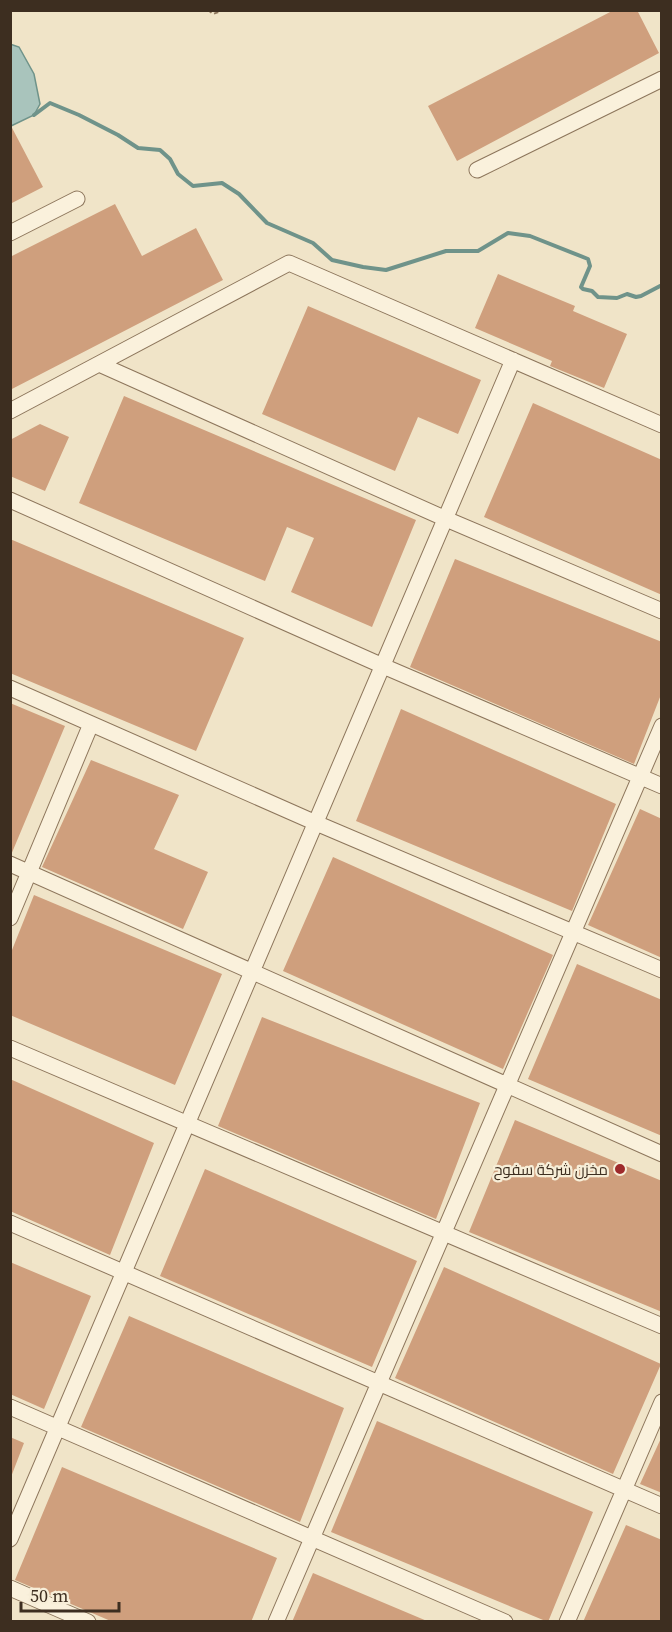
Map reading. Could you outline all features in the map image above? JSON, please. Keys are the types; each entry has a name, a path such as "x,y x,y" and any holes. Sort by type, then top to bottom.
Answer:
{"lane":[{"path":"477,170 662,79"},
{"path":"10,233 77,199"},
{"path":"10,411 289,263 662,424"},
{"path":"10,1539 513,360"},
{"path":"99,364 446,519 662,611"},
{"path":"10,500 383,666 662,786"},
{"path":"10,688 316,823 662,970"},
{"path":"10,918 91,724"},
{"path":"276,1622 662,726"},
{"path":"10,864 662,1154"},
{"path":"10,1048 662,1326"},
{"path":"10,1223 662,1506"},
{"path":"567,1622 662,1402"},
{"path":"10,1407 505,1622"},
{"path":"10,1588 88,1622"}],"path":[{"path":"208,10 213,14 224,10"}],"water":[{"path":"10,44 19,47 34,74 40,104 34,115 11,126"}],"building":[{"path":"614,10 637,10 659,53 457,161 428,106"},
{"path":"10,124 43,187 10,204"},
{"path":"115,204 142,256 196,228 223,280 10,390 10,257"},
{"path":"498,274 575,306 573,311 627,334 604,388 550,366 552,361 475,328"},
{"path":"308,306 481,380 458,434 418,417 395,471 262,414"},
{"path":"124,396 416,520 372,627 291,592 314,538 287,527 265,581 79,503"},
{"path":"533,403 662,460 662,595 484,517"},
{"path":"40,424 69,437 45,491 10,476 10,440"},
{"path":"10,539 244,638 196,751 10,673"},
{"path":"455,559 662,642 662,692 634,764 410,667"},
{"path":"10,703 65,726 11,855 10,854"},
{"path":"401,709 616,804 572,911 356,821"},
{"path":"91,760 179,795 154,849 208,872 183,929 42,867"},
{"path":"640,809 662,819 662,958 588,925"},
{"path":"333,857 553,955 503,1069 283,971"},
{"path":"34,895 222,974 175,1085 10,1015 10,955"},
{"path":"577,964 662,1000 662,1136 528,1079"},
{"path":"262,1017 480,1103 436,1219 218,1126"},
{"path":"10,1079 154,1143 110,1255 10,1211"},
{"path":"515,1120 662,1181 662,1312 469,1232"},
{"path":"205,1169 417,1261 372,1367 160,1276"},
{"path":"10,1262 91,1296 44,1409 10,1394"},
{"path":"444,1267 661,1364 613,1474 395,1378"},
{"path":"129,1316 344,1408 300,1522 81,1427"},
{"path":"377,1421 593,1512 548,1622 331,1532"},
{"path":"662,1436 662,1493 640,1484"},
{"path":"10,1437 24,1443 11,1477 10,1477"},
{"path":"62,1467 277,1558 251,1622 113,1622 15,1580"},
{"path":"626,1525 662,1540 662,1622 583,1622"},
{"path":"313,1573 427,1621 427,1622 292,1622"}],"waterway":[{"path":"34,115 50,103 79,115 138,148 160,150 170,159 178,174 193,186 222,183 239,194 267,223 313,243 332,260 386,270 446,251 478,251 508,233 530,236 588,259 590,266 581,287 592,291 598,297 617,298 627,294 636,297 662,285"}],"place":[{"name":"مخزن شركة سفوح","path":"620,1169"}]}
